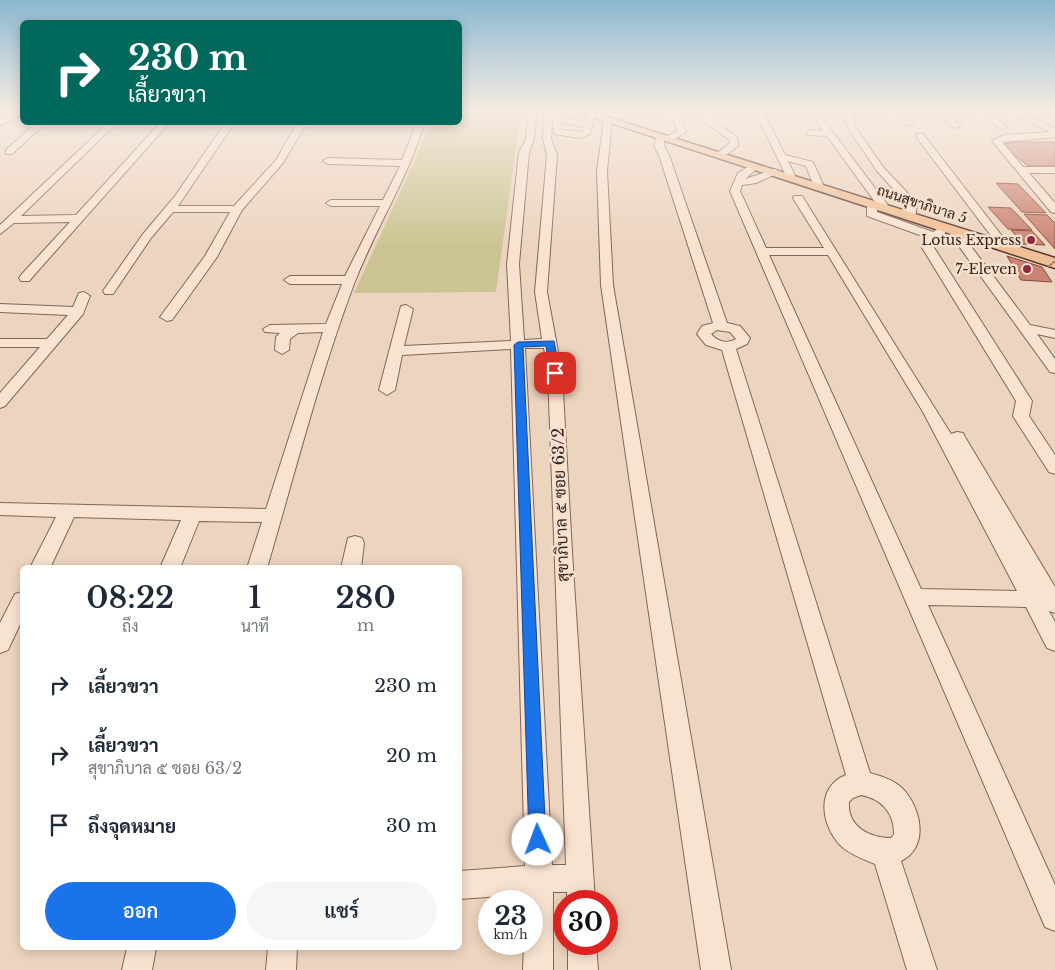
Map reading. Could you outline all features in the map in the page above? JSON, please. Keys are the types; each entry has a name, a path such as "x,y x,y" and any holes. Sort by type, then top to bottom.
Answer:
{"main road":[{"name":"ถนนสุขาภิบาล 5","path":"733,156 755,166 911,217 945,231 1005,246 1053,264"}],"street":[{"path":"0,231 78,156"},
{"path":"26,278 135,156"},
{"path":"109,291 147,236 170,209 208,156"},
{"path":"167,317 211,257 237,209 283,156"},
{"path":"258,565 330,328 349,280 409,156"},
{"path":"524,156 513,264 514,308 518,345 539,879 538,970"},
{"name":"สุขาภิบาล ๕ ซอย 63/2","path":"552,156 541,292 555,373 562,552 581,890"},
{"path":"600,156 607,285 716,970"},
{"path":"664,156 721,326"},
{"path":"845,156 878,206 872,214 945,231 1050,357 1055,368"},
{"path":"871,156 880,169 912,204 911,217"},
{"path":"936,156 1005,246"},
{"path":"1008,156 1055,210"},
{"path":"783,158 960,441 1055,605"},
{"path":"783,158 799,160 810,164 820,187"},
{"path":"328,161 407,163"},
{"path":"755,166 741,175 735,192 1055,916"},
{"path":"1019,170 1055,170"},
{"path":"1030,170 1051,190"},
{"path":"740,182 752,181 775,172"},
{"path":"798,198 931,412 1055,642"},
{"path":"330,203 388,203"},
{"path":"170,209 237,209"},
{"path":"12,220 80,218"},
{"path":"945,231 928,243 930,252 1024,401 1021,416 1055,468"},
{"path":"761,251 832,252"},
{"path":"290,280 349,280"},
{"path":"0,403 78,311 84,296"},
{"path":"0,308 78,311"},
{"path":"387,390 406,309"},
{"path":"721,326 738,331 743,338 739,344 728,346 716,345 705,337 707,329 721,326"},
{"path":"270,329 330,328"},
{"path":"1025,328 1055,334"},
{"path":"282,350 283,337 295,329"},
{"path":"0,343 50,343"},
{"path":"396,350 550,343"},
{"path":"728,346 861,783"},
{"path":"0,508 273,516"},
{"path":"42,565 69,510"},
{"path":"171,565 193,513"},
{"path":"352,565 355,544"},
{"path":"914,597 1031,600"},
{"path":"0,644 20,604"},
{"path":"861,783 872,785 888,793 906,816 908,827 903,845 895,850 885,852 862,846 842,828 837,817 836,806 838,796 843,789 851,784 861,783"},
{"path":"885,852 922,970"},
{"path":"462,885 539,879 581,890"},
{"path":"137,970 142,950"},
{"path":"281,970 283,950"},
{"path":"582,955 583,970"}],"shaded area":[{"path":"417,156 515,156 496,292 354,293"}],"building":[{"path":"1016,156 1055,156 1055,166 1028,166"},
{"path":"996,183 1018,184 1046,213 1022,212"},
{"path":"988,207 1011,208 1032,230 1008,229"},
{"path":"1024,214 1047,215 1055,223 1055,249"},
{"path":"1011,230 1032,231 1045,245 1023,244"},
{"path":"1007,256 1042,267 1052,282 1021,280"}],"place":[{"name":"Lotus Express","path":"1031,240"},
{"name":"7-Eleven","path":"1027,269"}],"route":[{"path":"538,840 528,547 518,345 550,343 555,373"}]}
